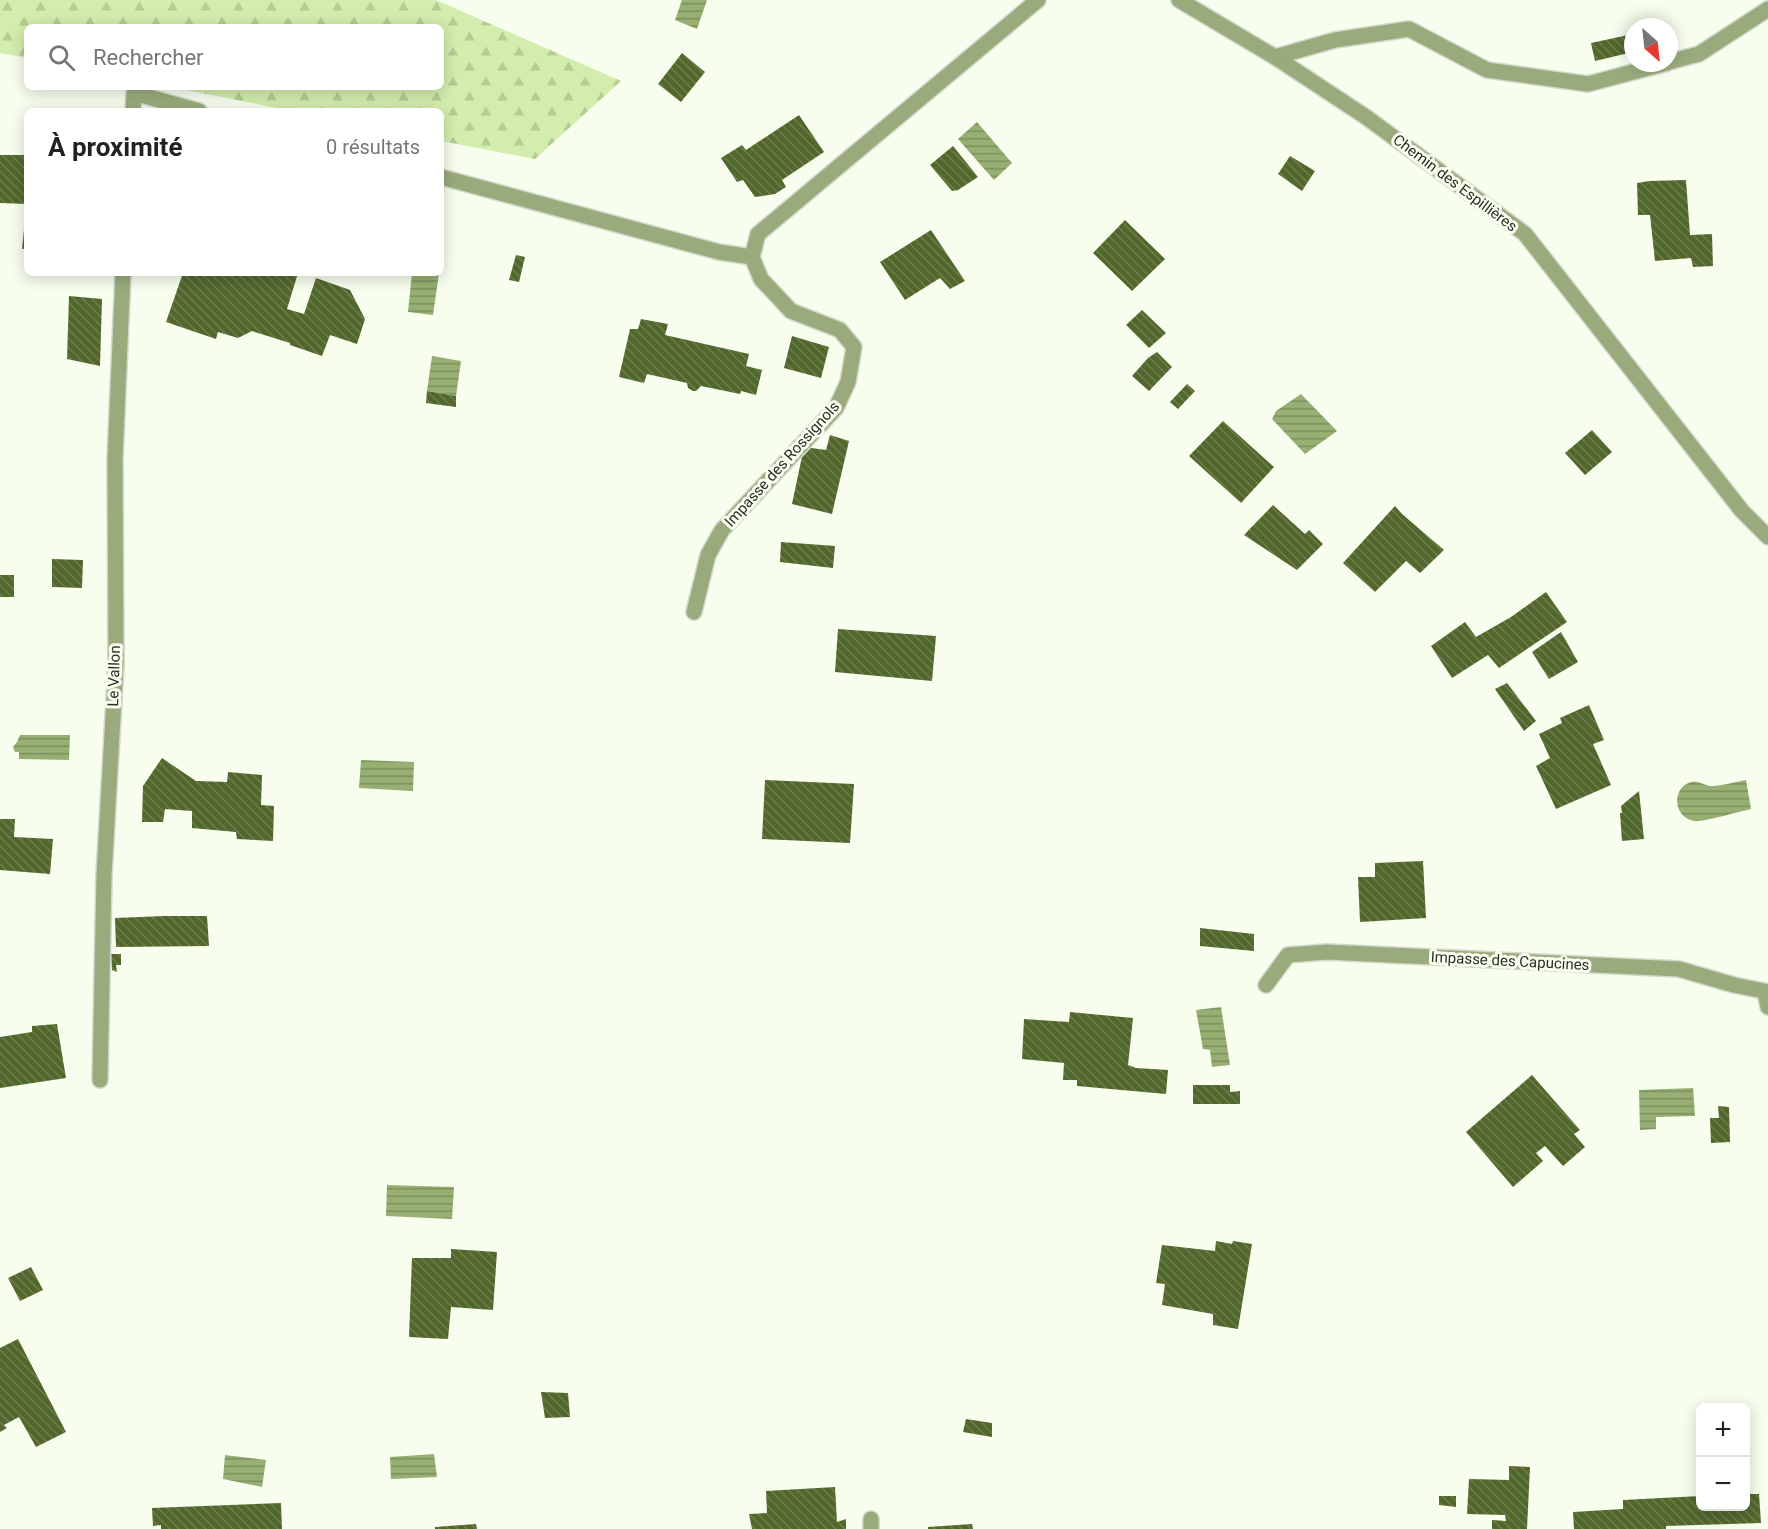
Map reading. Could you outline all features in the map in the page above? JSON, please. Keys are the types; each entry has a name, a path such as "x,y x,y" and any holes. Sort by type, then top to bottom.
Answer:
{"street":[{"path":"444,178 719,252 752,256 758,234 1038,0"},
{"name":"Chemin des Espillières","path":"1179,0 1275,57 1366,117 1525,234 1742,511 1768,537"},
{"path":"1678,60 1699,54 1768,9"},
{"path":"1275,57 1335,40 1409,29 1487,70 1588,84 1634,72"},
{"path":"133,108 134,93 188,108"},
{"name":"Impasse des Rossignols","path":"694,612 708,555 722,530 836,408 848,382 854,347 840,330 791,311 761,279 752,256"},
{"name":"Le Vallon","path":"100,1080 104,875 116,664 115,459 123,276"},
{"name":"Impasse des Capucines","path":"1266,985 1288,955 1327,952 1679,969 1767,997"}],"green space":[{"path":"0,0 436,0 621,81 535,159 444,142 444,108 277,108 186,90 444,90 444,24 24,24 24,57 0,53"}],"shaded area":[{"path":"682,0 707,0 697,29 675,20"},
{"path":"977,122 1012,163 994,180 958,139"},
{"path":"412,276 439,276 433,315 408,312"},
{"path":"432,356 461,361 456,396 427,391"},
{"path":"1301,394 1337,431 1305,454 1272,419 1276,411"},
{"path":"20,735 70,735 69,760 19,759 19,752 15,752 13,747"},
{"path":"361,760 414,762 413,791 359,788"},
{"path":"1746,780 1751,809 1696,821 1689,819 1679,810 1678,797 1684,785 1697,782 1714,786"},
{"path":"1221,1007 1230,1065 1212,1067 1210,1050 1203,1049 1196,1010"},
{"path":"1693,1088 1695,1116 1656,1117 1656,1129 1640,1130 1639,1090"},
{"path":"387,1185 454,1187 452,1219 386,1216"},
{"path":"434,1454 437,1477 391,1479 390,1457"},
{"path":"225,1455 266,1460 262,1487 223,1479"}],"building":[{"path":"1624,36 1624,54 1595,61 1591,43"},
{"path":"682,53 705,72 681,102 658,84"},
{"path":"799,115 824,152 782,180 786,187 775,194 755,197 743,180 737,182 721,158 742,145 746,150"},
{"path":"953,146 978,177 958,190 952,191 930,165"},
{"path":"0,155 24,155 24,204 0,203"},
{"path":"1290,156 1315,171 1302,191 1278,174"},
{"path":"1686,180 1690,235 1712,234 1713,266 1693,267 1691,258 1655,261 1650,215 1638,215 1637,183"},
{"path":"1125,220 1165,259 1132,291 1093,253"},
{"path":"931,230 965,281 950,289 940,278 905,300 880,262"},
{"path":"516,255 525,257 519,282 509,280"},
{"path":"182,276 297,276 287,309 304,314 316,278 350,290 365,319 357,344 330,335 322,356 252,331 238,338 218,332 216,339 166,322"},
{"path":"69,296 102,299 100,366 67,359"},
{"path":"1142,310 1166,333 1149,348 1126,325"},
{"path":"641,319 668,324 665,335 749,354 746,366 762,370 756,395 701,386 693,391 688,388 687,383 647,374 644,383 619,377 630,329 638,329"},
{"path":"792,336 829,347 821,378 784,368"},
{"path":"1157,352 1172,367 1149,391 1132,376 1148,358"},
{"path":"1187,384 1195,391 1178,409 1170,402"},
{"path":"427,391 456,396 456,407 426,403"},
{"path":"1223,421 1274,467 1241,503 1189,456"},
{"path":"1592,430 1612,452 1585,475 1565,453"},
{"path":"830,435 849,441 832,514 792,504 804,447 826,450"},
{"path":"1273,505 1305,534 1309,530 1323,544 1297,570 1244,535"},
{"path":"1395,506 1444,550 1420,573 1406,561 1375,592 1343,563"},
{"path":"781,542 835,546 833,568 780,562"},
{"path":"52,559 83,560 82,588 52,587"},
{"path":"0,575 14,575 14,597 0,597"},
{"path":"1546,592 1567,622 1499,668 1488,655 1452,678 1431,646 1465,622 1476,637 1511,617"},
{"path":"838,629 936,636 932,681 835,672"},
{"path":"1561,632 1578,662 1549,679 1532,652"},
{"path":"1507,683 1536,721 1524,731 1495,689"},
{"path":"1589,705 1604,740 1593,744 1611,785 1556,809 1536,766 1550,758 1539,734 1562,723 1560,718"},
{"path":"162,758 196,781 227,782 228,772 262,775 261,805 274,806 273,841 237,839 236,832 192,828 192,811 165,809 163,822 142,822 143,786"},
{"path":"765,780 854,784 850,843 762,839"},
{"path":"1639,791 1644,839 1622,841 1621,806"},
{"path":"0,819 15,819 14,837 53,839 50,874 0,870"},
{"path":"1423,861 1426,918 1360,922 1358,877 1375,877 1375,863"},
{"path":"207,916 209,946 116,947 115,918"},
{"path":"1200,928 1254,934 1254,951 1200,946"},
{"path":"111,954 121,954 121,965 116,965 117,972 112,970"},
{"path":"1070,1012 1133,1018 1128,1065 1136,1068 1168,1070 1166,1094 1077,1086 1077,1080 1063,1080 1064,1063 1022,1059 1024,1019 1069,1022"},
{"path":"57,1024 66,1078 0,1088 0,1037 32,1032 32,1026"},
{"path":"1532,1075 1580,1130 1574,1134 1585,1147 1563,1166 1545,1146 1536,1153 1543,1161 1513,1187 1466,1132"},
{"path":"1193,1085 1230,1085 1230,1092 1240,1091 1240,1104 1193,1104"},
{"path":"1718,1106 1729,1107 1730,1142 1711,1143 1710,1118 1719,1118"},
{"path":"1216,1241 1252,1244 1238,1329 1213,1325 1213,1314 1162,1305 1165,1284 1156,1283 1162,1245 1215,1251"},
{"path":"451,1249 497,1252 493,1310 451,1307 448,1339 409,1337 412,1258 451,1258"},
{"path":"31,1267 43,1290 20,1301 8,1278"},
{"path":"18,1339 66,1432 36,1447 19,1417 4,1425 7,1428 0,1432 0,1348"},
{"path":"541,1392 568,1393 570,1417 545,1418"},
{"path":"966,1419 992,1423 992,1437 963,1432"},
{"path":"1509,1466 1530,1467 1527,1529 1492,1529 1492,1520 1506,1521 1505,1515 1467,1514 1469,1479 1509,1480"},
{"path":"835,1487 837,1522 846,1519 846,1529 752,1529 749,1514 767,1513 766,1491"},
{"path":"1750,1494 1759,1494 1761,1523 1666,1526 1666,1529 1574,1529 1573,1512 1623,1509 1623,1500 1696,1496 1696,1511 1750,1511"},
{"path":"1439,1496 1456,1496 1456,1507 1439,1505"},
{"path":"281,1503 282,1529 161,1529 161,1525 153,1526 152,1508"},
{"path":"476,1524 477,1529 435,1529 435,1527"},
{"path":"972,1524 973,1529 928,1529 928,1527"}]}
